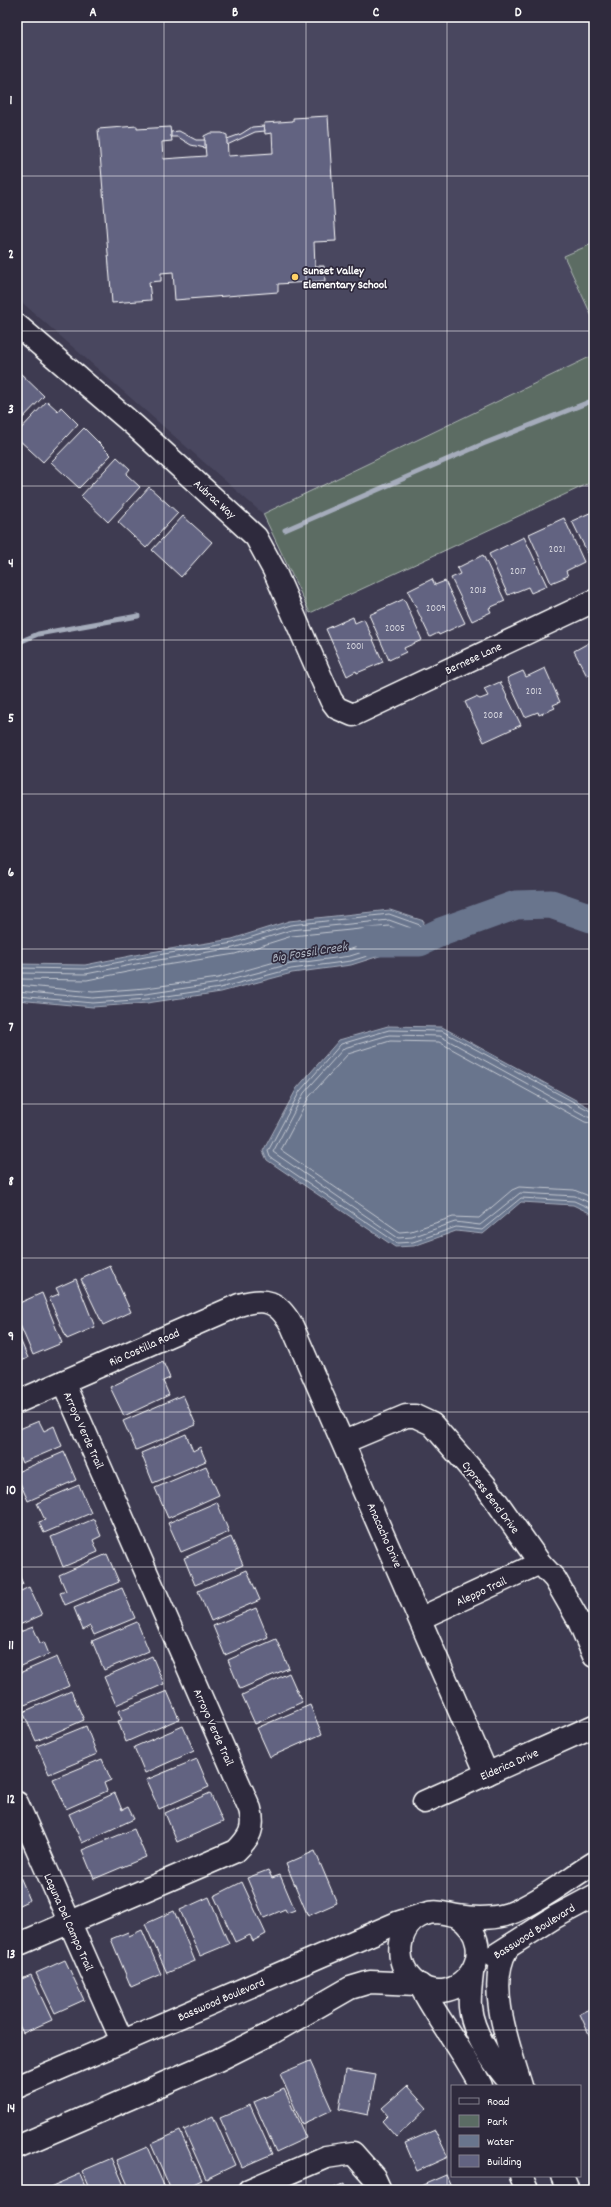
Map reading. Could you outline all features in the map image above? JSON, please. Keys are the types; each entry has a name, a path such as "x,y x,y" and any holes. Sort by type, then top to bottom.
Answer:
{"street":[{"name":"Aubrac Way","path":"17,325 135,426 256,537 274,570 331,700 337,708 353,715"},
{"name":"Bernese Lane","path":"353,715 594,601"},
{"name":"Rio Costilla Road","path":"17,1402 239,1305 261,1300 272,1303"},
{"name":"Anacacho Drive","path":"272,1303 286,1315 292,1326 421,1618 487,1774"},
{"name":"Arroyo Verde Trail","path":"17,1945 236,1851 246,1841 252,1830 252,1819 247,1802 63,1382"},
{"name":"Cypress Bend Drive","path":"344,1442 406,1416 415,1416 432,1424 484,1485 540,1563 555,1579 578,1619 594,1656"},
{"name":"Aleppo Trail","path":"421,1618 540,1563"},
{"name":"Elderica Drive","path":"424,1802 594,1726"},
{"name":"Laguna Del Campo Trail","path":"17,1803 122,2041"},
{"name":"Basswood Boulevard","path":"457,1916 497,1917 514,1912 594,1863"},
{"name":"Basswood Boulevard","path":"473,1970 555,1917 594,1896"},
{"path":"480,2085 458,2044 432,2010 418,1985 406,1973 399,1950 400,1942 407,1928 418,1917 426,1914 436,1912 457,1916 468,1924 478,1942 478,1954 473,1970 470,1997 474,2024 484,2043 512,2085"},
{"name":"Basswood Boulevard","path":"17,2086 397,1923 426,1914"},
{"path":"507,1949 500,1968 501,2010 504,2031 521,2085"},
{"path":"17,2147 218,2060 270,2034 350,1988 370,1982 418,1985 431,1990 446,1990 461,1984 473,1970"},
{"path":"249,2190 326,2157 353,2153 374,2177 380,2190"},
{"path":"521,2177 527,2190"},
{"path":"562,2177 568,2190"}],"shaded area":[{"name":"Sunset Valley Elementary School","path":"17,17 594,17 594,243 565,257 594,321 594,355 263,514 17,298"}],"green space":[{"path":"594,243 594,321 564,256"},
{"path":"594,355 594,481 310,613 263,514"}],"water":[{"path":"390,910 424,921 423,932 392,952 351,965 292,973 221,992 147,1003 93,1007 17,1000 17,964 85,965 145,953 232,939 289,921"},
{"path":"388,1026 442,1027 594,1110 594,1215 573,1205 521,1202 483,1234 456,1231 414,1246 395,1247 267,1160 263,1151 297,1088 339,1040"}],"building":[{"path":"328,116 336,241 314,242 315,266 324,266 325,281 278,284 278,292 175,300 173,272 161,273 161,281 149,282 151,300 112,303 98,129 137,126 137,129 170,127 172,141 162,142 163,159 206,156 204,136 210,133 222,133 227,135 228,156 273,153 272,133 265,134 264,123 293,121 293,118"},
{"path":"264,126 265,131 255,132 227,145 227,139 241,134 252,127"},
{"path":"179,131 196,140 205,140 205,148 191,145 178,137 171,137 171,132"},
{"path":"17,370 44,396 17,424"},
{"path":"47,401 58,411 61,407 78,424 43,462 17,438 17,433"},
{"path":"84,428 111,455 79,488 51,462"},
{"path":"117,457 130,469 126,474 140,487 108,522 81,496"},
{"path":"149,487 178,513 146,548 118,522"},
{"path":"594,511 594,559 591,560 572,521"},
{"path":"183,516 212,542 181,577 152,550"},
{"path":"564,518 584,562 566,571 568,576 551,583 529,534"},
{"path":"524,537 547,586 531,593 528,587 508,595 489,554"},
{"path":"483,555 505,601 489,608 491,612 472,621 451,578 460,574 457,568"},
{"path":"432,579 435,585 445,581 465,623 439,635 438,633 430,637 408,591"},
{"path":"404,599 422,640 404,648 406,652 389,660 369,615"},
{"path":"353,617 355,623 364,619 383,662 357,673 356,671 347,676 326,629"},
{"path":"594,640 594,676 593,673 587,676 574,651"},
{"path":"545,668 560,702 553,705 555,708 539,715 538,712 525,717 507,678 523,671 526,677"},
{"path":"500,682 521,725 484,742 465,702 476,697 480,699 488,696 484,689"},
{"path":"110,1266 131,1312 103,1325 81,1279"},
{"path":"76,1279 95,1327 67,1339 49,1298 59,1294 56,1288"},
{"path":"42,1293 62,1343 33,1355 17,1318 17,1304"},
{"path":"17,1332 28,1358 17,1363"},
{"path":"163,1362 170,1378 163,1381 169,1395 124,1416 110,1387"},
{"path":"183,1395 196,1425 136,1450 123,1421"},
{"path":"39,1421 44,1431 54,1426 62,1446 22,1463 17,1452 17,1430"},
{"path":"186,1434 193,1451 200,1447 206,1461 153,1483 141,1453"},
{"path":"64,1452 76,1480 28,1501 17,1476 17,1472"},
{"path":"206,1466 219,1495 168,1518 155,1488"},
{"path":"79,1485 91,1513 44,1533 39,1522 45,1520 37,1503"},
{"path":"217,1502 229,1532 181,1552 168,1523"},
{"path":"94,1519 101,1536 93,1540 98,1552 63,1567 51,1537"},
{"path":"231,1537 243,1565 195,1585 184,1558"},
{"path":"107,1554 119,1582 65,1605 60,1593 66,1591 59,1575"},
{"path":"17,1570 23,1584 17,1587"},
{"path":"247,1570 260,1600 211,1621 198,1591"},
{"path":"29,1587 42,1615 17,1626 17,1593"},
{"path":"122,1588 135,1618 94,1635 90,1626 83,1630 74,1608"},
{"path":"256,1608 268,1637 225,1655 213,1626"},
{"path":"137,1622 149,1651 104,1670 92,1641"},
{"path":"33,1627 40,1643 44,1642 49,1654 17,1668 17,1633"},
{"path":"276,1639 289,1668 240,1689 228,1660"},
{"path":"152,1656 164,1684 116,1705 104,1677"},
{"path":"57,1657 69,1686 20,1707 17,1700 17,1674"},
{"path":"289,1673 302,1702 255,1724 242,1695"},
{"path":"71,1691 84,1720 36,1741 23,1712"},
{"path":"167,1691 179,1719 126,1742 118,1721 122,1720 118,1711"},
{"path":"310,1705 322,1734 270,1757 257,1728"},
{"path":"86,1726 97,1754 49,1774 37,1746"},
{"path":"183,1726 194,1751 145,1773 134,1747"},
{"path":"102,1759 111,1780 104,1783 107,1791 66,1809 53,1779"},
{"path":"197,1759 209,1787 159,1809 146,1780"},
{"path":"115,1793 122,1810 128,1807 134,1819 82,1843 69,1814"},
{"path":"210,1793 223,1822 177,1842 165,1813"},
{"path":"134,1829 146,1857 94,1879 82,1850"},
{"path":"315,1851 337,1903 308,1916 286,1864"},
{"path":"268,1870 272,1878 280,1875 295,1910 287,1913 285,1909 264,1918 247,1878"},
{"path":"18,1872 30,1900 17,1906 17,1873"},
{"path":"242,1882 266,1934 253,1941 250,1935 235,1942 214,1896"},
{"path":"209,1897 229,1944 200,1956 180,1910"},
{"path":"174,1911 195,1961 167,1973 145,1924"},
{"path":"142,1930 161,1974 131,1987 111,1939 128,1932 129,1936"},
{"path":"65,1960 84,2000 55,2013 36,1973"},
{"path":"31,1975 52,2020 23,2033 17,2021 17,1981"},
{"path":"594,2007 594,2040 592,2041 580,2014"},
{"path":"310,2061 332,2110 302,2124 280,2074"},
{"path":"346,2070 376,2075 368,2115 339,2109"},
{"path":"407,2086 427,2108 396,2137 382,2121 388,2115 382,2108"},
{"path":"284,2089 306,2138 276,2152 254,2102"},
{"path":"250,2105 272,2154 242,2167 220,2118"},
{"path":"213,2116 235,2165 206,2179 184,2130"},
{"path":"435,2130 448,2157 417,2171 405,2143"},
{"path":"180,2131 202,2180 180,2190 171,2190 151,2144"},
{"path":"147,2147 166,2190 130,2190 117,2160"},
{"path":"112,2158 126,2190 90,2190 82,2171"},
{"path":"80,2174 87,2190 51,2190 50,2187"},
{"path":"446,2175 453,2190 417,2190 416,2188"},
{"path":"345,2183 348,2190 329,2190"}],"waterway":[{"path":"285,530 483,444 594,400"},
{"path":"17,643 38,634 138,616"},
{"name":"Big Fossil Creek","path":"369,942 420,942 441,932 516,905 551,904 594,919"}],"place":[{"name":"Sunset Valley Elementary School","path":"295,277"}]}
